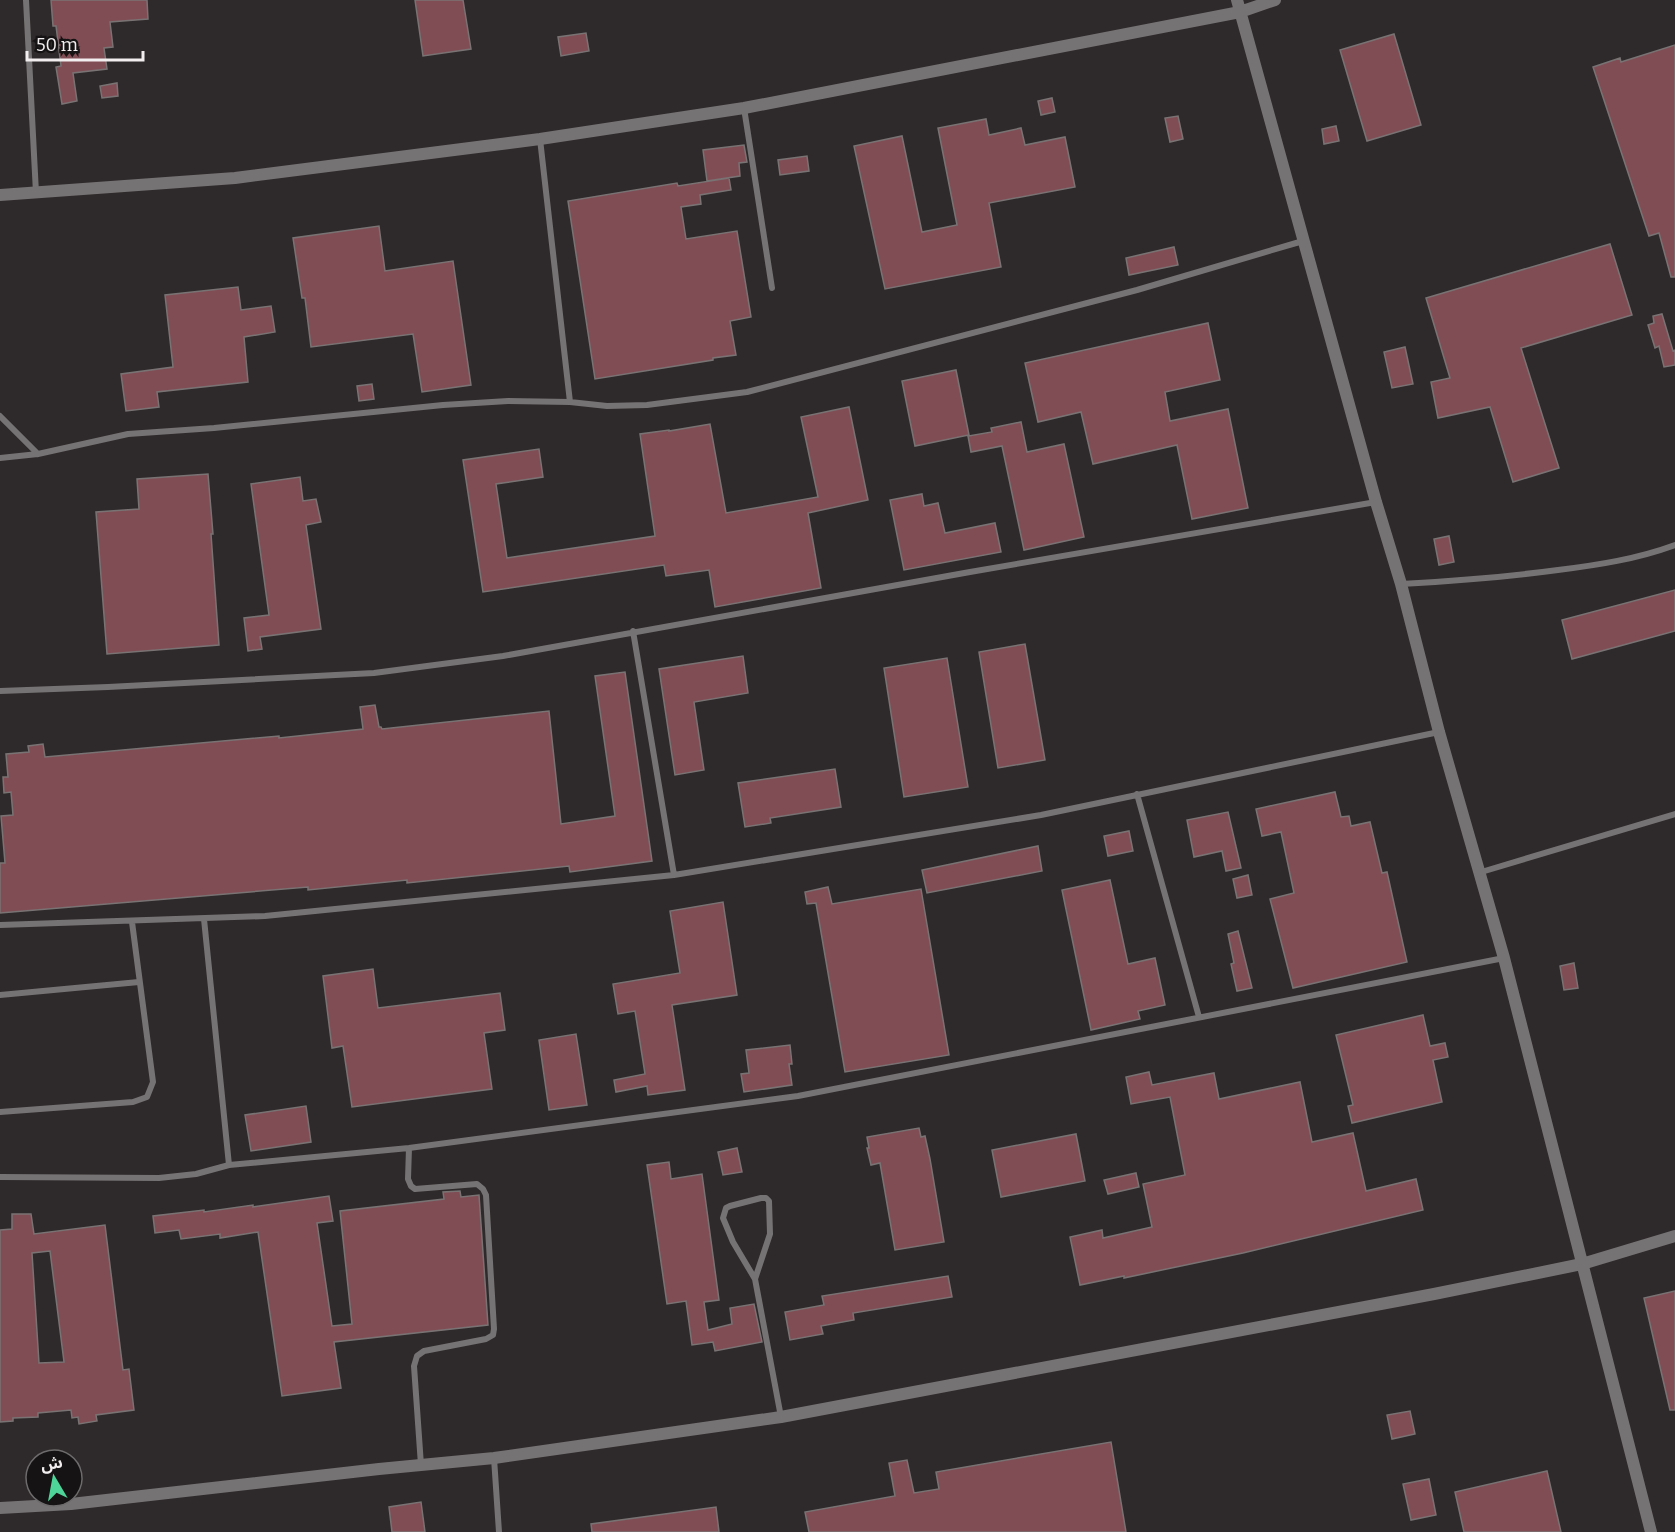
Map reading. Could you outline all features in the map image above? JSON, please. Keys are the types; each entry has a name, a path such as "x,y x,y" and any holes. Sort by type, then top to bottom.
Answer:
{"street":[{"path":"0,195 235,178 540,139 744,108 1275,0"},
{"path":"1238,6 1376,502 1401,584 1478,873 1504,958 1652,1532"},
{"path":"0,1508 71,1504 494,1458 781,1417 1410,1299 1582,1264 1675,1236"}],"lane":[{"path":"26,0 36,193"},
{"path":"744,108 772,288"},
{"path":"540,139 570,402"},
{"path":"0,458 38,454 128,434 214,428 443,405 508,401 570,402 607,406 647,405 747,392 1137,290 1303,241"},
{"path":"0,416 38,454"},
{"path":"0,691 374,673 503,656 1376,502"},
{"path":"1401,584 1501,578 1593,566 1634,559 1675,545"},
{"path":"633,632 674,875"},
{"path":"0,925 265,916 674,875 1041,815 1439,732"},
{"path":"1137,794 1199,1017"},
{"path":"1478,873 1675,814"},
{"path":"204,919 229,1165"},
{"path":"0,1112 132,1102 147,1097 153,1082 132,922"},
{"path":"0,1177 159,1178 196,1174 229,1165 409,1148 798,1096 1504,958"},
{"path":"0,995 139,982"},
{"path":"409,1148 408,1179 415,1189 477,1184 486,1195 494,1329 493,1335 486,1339 424,1351 417,1356 414,1366 421,1465"},
{"path":"755,1279 770,1234 769,1201 766,1198 730,1206 726,1208 723,1218 755,1279 781,1417"},
{"path":"494,1458 499,1532"}],"building":[{"path":"51,0 147,0 148,19 110,22 113,47 104,48 107,69 73,73 77,101 62,104 56,67 61,66 56,26 53,26"},
{"path":"415,0 463,0 471,49 423,56"},
{"path":"586,33 589,51 561,56 558,37"},
{"path":"1394,34 1421,125 1367,141 1340,50"},
{"path":"1675,45 1675,277 1671,277 1659,233 1649,236 1593,67 1620,58 1621,62"},
{"path":"117,83 118,96 102,98 100,86"},
{"path":"1052,98 1055,112 1041,115 1038,101"},
{"path":"1178,116 1183,139 1170,142 1165,118"},
{"path":"986,119 989,135 1021,128 1025,145 1065,137 1075,187 989,203 1001,267 885,289 854,146 902,136 922,232 957,225 938,128"},
{"path":"1336,126 1339,141 1324,144 1322,129"},
{"path":"744,145 747,162 739,163 740,176 707,181 703,150"},
{"path":"807,156 809,171 780,175 778,160"},
{"path":"729,178 731,190 700,195 701,204 681,207 686,239 737,231 751,317 730,321 736,355 595,379 568,201 677,183 678,186"},
{"path":"379,226 385,271 453,261 471,385 422,392 413,334 311,347 305,298 302,298 293,238"},
{"path":"1610,244 1632,315 1521,348 1559,468 1513,482 1490,407 1438,418 1431,382 1450,378 1426,298"},
{"path":"1174,247 1178,265 1129,275 1126,258"},
{"path":"238,287 241,310 271,306 275,332 244,337 248,382 157,392 159,407 126,411 121,374 173,367 165,295"},
{"path":"1662,314 1673,351 1675,350 1675,365 1664,367 1659,346 1655,348 1648,325 1654,323 1653,316"},
{"path":"1208,323 1220,380 1165,392 1170,421 1228,409 1248,508 1192,519 1177,445 1093,464 1081,412 1038,422 1025,363"},
{"path":"1405,347 1413,384 1392,388 1384,352"},
{"path":"956,370 969,435 915,446 902,381"},
{"path":"372,384 374,399 359,401 357,386"},
{"path":"849,407 868,500 808,513 821,588 715,607 709,570 666,576 664,565 483,592 463,460 539,449 543,477 496,484 507,558 655,536 640,434 710,424 726,513 818,497 801,417"},
{"path":"1021,422 1027,452 1064,444 1084,537 1024,550 1002,446 971,452 968,436 992,432 991,428"},
{"path":"208,474 219,645 107,654 96,512 139,509 137,479"},
{"path":"300,477 303,501 316,499 321,522 306,525 321,629 260,637 262,649 248,651 244,618 269,615 251,484"},
{"path":"922,494 924,506 938,503 945,533 995,523 1001,552 904,570 890,500"},
{"path":"1449,536 1454,562 1439,565 1434,539"},
{"path":"1675,590 1675,631 1572,659 1562,620"},
{"path":"1025,644 1045,760 998,768 979,652"},
{"path":"743,656 748,693 694,702 704,770 675,775 659,669"},
{"path":"947,658 968,787 904,797 884,668"},
{"path":"625,672 652,861 570,872 569,866 407,883 407,880 308,890 308,887 0,913 0,863 5,863 1,816 13,815 11,792 4,793 3,777 8,777 6,754 29,752 28,746 43,744 45,757 363,729 360,707 375,705 379,727 382,729 549,711 561,824 615,816 595,676"},
{"path":"835,769 841,807 770,818 771,823 745,827 738,783"},
{"path":"1335,792 1341,817 1349,816 1351,826 1370,822 1382,873 1387,872 1407,962 1293,988 1270,899 1294,893 1281,832 1262,836 1256,809"},
{"path":"1228,812 1241,868 1226,871 1222,851 1194,857 1187,820"},
{"path":"1129,831 1133,851 1108,856 1104,836"},
{"path":"1038,846 1042,871 927,893 922,870"},
{"path":"1248,875 1252,895 1237,898 1233,879"},
{"path":"1110,880 1128,964 1155,958 1165,1005 1138,1011 1140,1019 1091,1030 1062,890"},
{"path":"828,887 832,904 921,889 949,1055 845,1072 816,903 807,904 805,892"},
{"path":"723,902 737,995 672,1005 685,1090 648,1095 647,1086 616,1092 614,1080 645,1074 635,1011 618,1014 613,984 680,973 670,911"},
{"path":"1238,931 1252,988 1237,991 1228,934"},
{"path":"1574,963 1578,988 1564,990 1560,966"},
{"path":"373,969 378,1008 500,993 505,1030 484,1033 492,1089 352,1107 343,1046 332,1048 323,976"},
{"path":"1423,1015 1430,1046 1445,1043 1448,1057 1433,1060 1442,1102 1352,1123 1348,1106 1353,1105 1336,1035"},
{"path":"576,1034 587,1105 549,1110 539,1040"},
{"path":"790,1045 792,1064 789,1064 792,1085 744,1092 741,1074 749,1073 746,1050"},
{"path":"1149,1072 1152,1085 1214,1073 1219,1099 1300,1082 1312,1142 1353,1133 1366,1191 1416,1179 1423,1210 1243,1253 1080,1285 1070,1237 1102,1230 1103,1238 1152,1227 1143,1184 1185,1175 1170,1097 1131,1104 1126,1077"},
{"path":"306,1106 311,1142 251,1151 245,1115"},
{"path":"919,1128 921,1137 925,1136 944,1242 895,1250 880,1163 871,1165 867,1137"},
{"path":"1076,1134 1085,1181 1001,1197 992,1150"},
{"path":"737,1148 742,1172 723,1175 718,1152"},
{"path":"669,1162 671,1179 702,1174 719,1300 704,1302 708,1330 732,1324 730,1308 754,1304 762,1342 715,1351 713,1342 692,1345 686,1301 667,1304 647,1165"},
{"path":"1136,1173 1139,1187 1108,1194 1104,1180"},
{"path":"460,1191 461,1197 479,1195 488,1325 334,1342 341,1388 282,1396 258,1232 220,1238 220,1234 181,1239 179,1230 155,1233 153,1216 253,1205 253,1207 329,1196 333,1221 317,1223 332,1326 352,1324 340,1211 444,1199 443,1192"},
{"path":"12,1214 31,1214 34,1234 105,1225 123,1370 129,1369 134,1410 96,1415 97,1421 79,1424 78,1417 72,1418 71,1410 38,1413 38,1417 13,1418 13,1421 0,1422 0,1230 12,1229","holes":["50,1251 64,1362 39,1363 32,1253"]},
{"path":"948,1276 952,1297 853,1313 854,1320 821,1326 823,1334 790,1340 785,1312 824,1305 822,1296"},
{"path":"1675,1291 1675,1410 1670,1410 1644,1298"},
{"path":"1410,1411 1415,1434 1392,1439 1387,1415"},
{"path":"1111,1442 1126,1532 809,1532 805,1512 895,1496 889,1463 907,1460 914,1493 939,1489 936,1472"},
{"path":"1547,1471 1561,1532 1464,1532 1455,1492"},
{"path":"1429,1479 1436,1515 1411,1520 1403,1484"},
{"path":"421,1502 425,1532 392,1532 389,1507"},
{"path":"716,1507 719,1532 592,1532 591,1524"}]}
